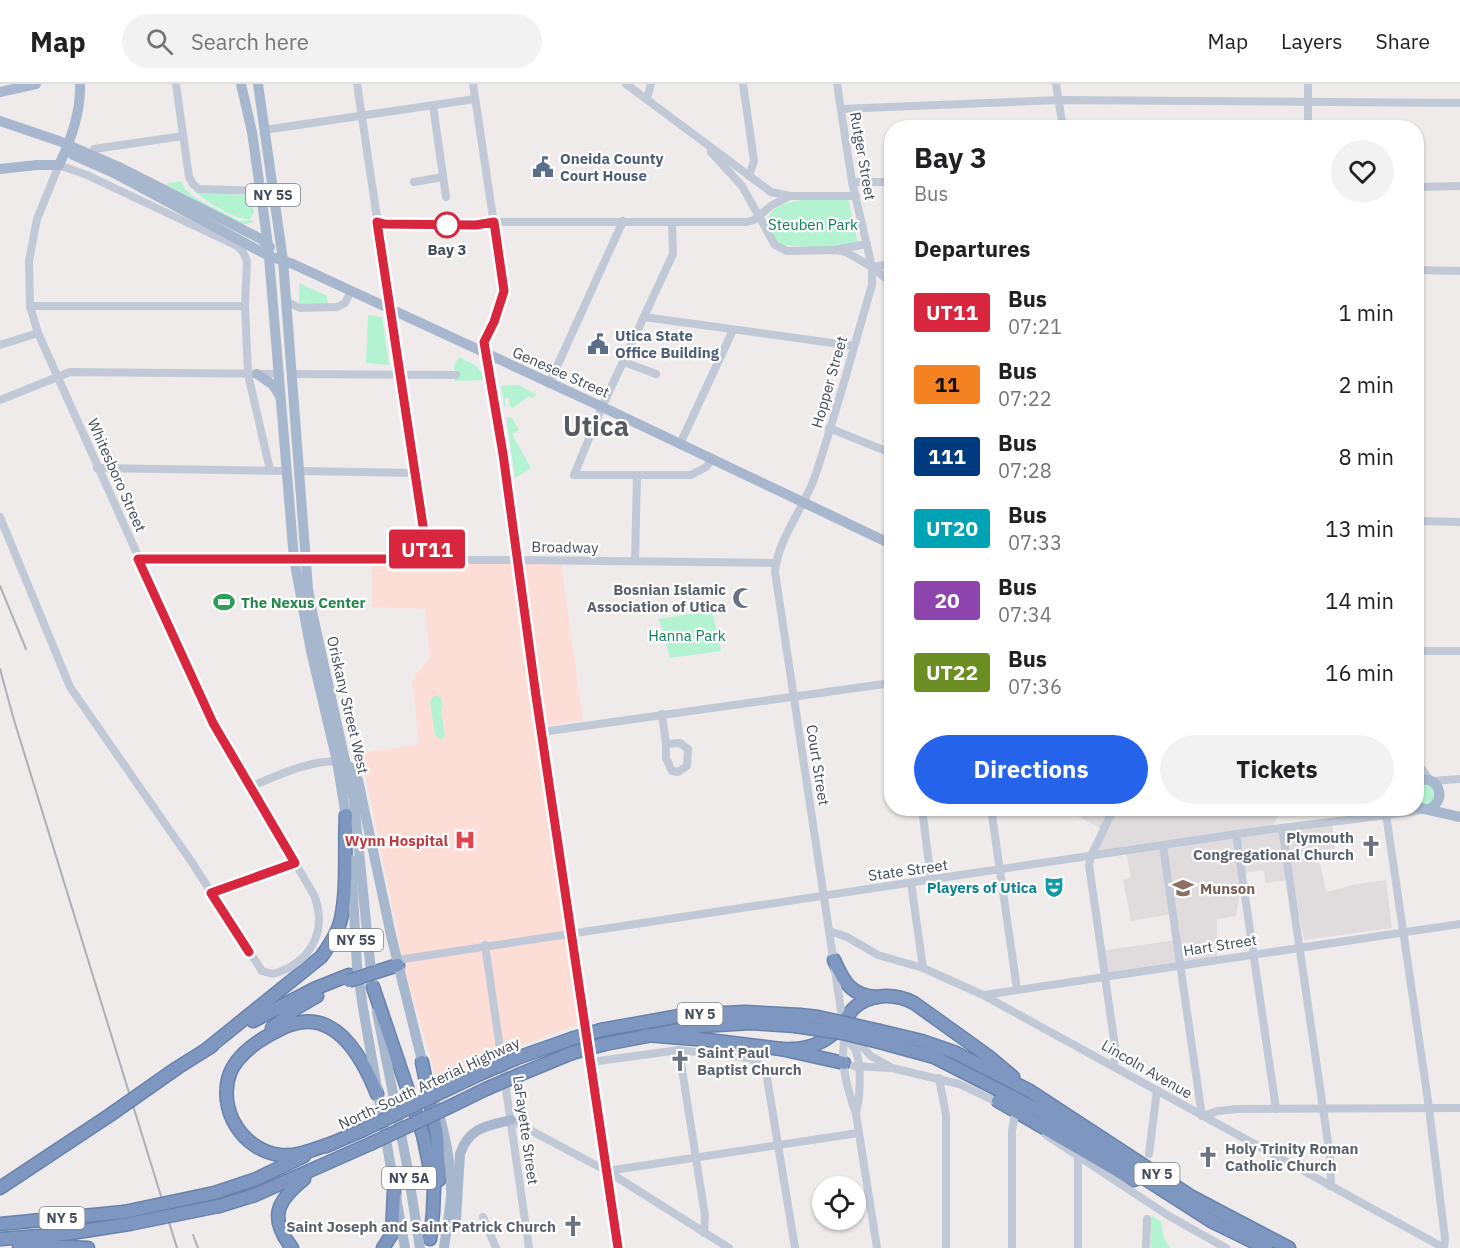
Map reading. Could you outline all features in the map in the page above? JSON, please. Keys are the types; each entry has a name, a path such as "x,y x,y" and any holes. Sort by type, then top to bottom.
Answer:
{"highway":[{"path":"207,1049 321,957 330,944 341,919 346,814"},
{"path":"834,960 850,987 870,996 903,997 914,1003 988,1056 1030,1091"},
{"path":"0,1188 177,1068 274,1009 314,989 398,962"},
{"path":"333,1143 296,1154 279,1155 260,1149 250,1143 237,1129 228,1110 228,1081 235,1064 258,1041 298,1007 349,978"},
{"path":"373,987 423,1135 434,1188 433,1213 427,1243"},
{"path":"781,1049 803,1049 844,1031 855,1007 879,997"},
{"name":"North-South Arterial Highway","path":"0,1224 124,1212 214,1193 256,1179 482,1072 601,1030 685,1015 745,1012 798,1020"},
{"name":"North-South Arterial Highway","path":"0,1239 65,1234 129,1224 219,1206 255,1195 316,1169 486,1089 572,1053 605,1044 646,1035 727,1024 818,1017 880,1036 934,1057 1036,1109 1211,1221 1266,1248"},
{"path":"258,1041 298,1022 323,1025 338,1032 355,1049 377,1094"},
{"path":"646,1035 781,1049 844,1063"},
{"name":"North-South Arterial Highway","path":"880,1036 922,1041 954,1052 1030,1091 1192,1197 1289,1248"},
{"path":"422,1062 436,1131 439,1176 437,1219 427,1243"},
{"path":"998,1101 1211,1221"},
{"path":"292,1248 281,1227 278,1211 280,1204 289,1191 316,1169"},
{"path":"383,1248 392,1234 394,1192"},
{"path":"0,1245 30,1244 88,1248"}],"main road":[{"path":"0,92 36,84"},
{"name":"Whitesboro Street","path":"59,165 72,148 79,107 80,84"},
{"name":"Oriskany Street West","path":"240,84 252,132 269,250 286,471 299,559 313,616 342,761 354,801 373,987 420,1248"},
{"name":"NY 5S","path":"258,84 264,130"},
{"path":"0,121 72,148"},
{"path":"0,128 72,148"},
{"name":"Oriskany Street West","path":"264,130 283,260 296,407 300,471 299,559"},
{"name":"Genesee Street","path":"72,148 269,250 283,260 884,541"},
{"path":"0,169 59,165"},
{"path":"252,374 273,385 282,401"},
{"path":"280,374 296,407"},
{"path":"342,761 358,780 422,1062 442,1124 450,1165 451,1194 445,1248"},
{"name":"Oriskany Street West","path":"342,761 357,966 381,1118 405,1248"},
{"path":"1424,780 1431,780 1438,787 1443,803 1460,816"},
{"path":"1424,808 1436,805 1440,796"},
{"path":"1424,808 1460,816"},
{"path":"445,1248 456,1220 460,1154 463,1146 482,1127 511,1120"}],"street":[{"path":"176,84 189,177 193,184 199,189 260,191"},
{"path":"357,84 428,559"},
{"path":"473,84 504,291 494,322 484,342 488,355 618,1248"},
{"path":"626,84 771,192 790,196 856,196"},
{"path":"647,99 651,92 651,84"},
{"path":"743,84 754,161 749,176"},
{"name":"Rutger Street","path":"837,84 852,182 872,267"},
{"path":"1056,84 1062,120"},
{"path":"1308,84 1308,120"},
{"path":"264,130 475,99"},
{"path":"841,109 1059,100 1460,103"},
{"path":"434,106 446,197"},
{"path":"87,175 94,149 183,136"},
{"path":"703,143 742,186 775,245 782,249 836,250 867,244"},
{"path":"59,165 87,175 237,246 243,252 247,261 245,306 252,374 270,470"},
{"name":"Whitesboro Street","path":"59,165 34,230 29,261 30,306 38,333 213,723 318,904 320,921 318,935 308,953 297,961 278,973 264,972 211,893"},
{"path":"414,182 443,177"},
{"path":"852,182 884,182"},
{"path":"1424,187 1460,186"},
{"path":"494,222 747,222 759,217 772,205 790,196"},
{"path":"549,384 623,221"},
{"path":"672,222 673,254 602,407 574,475 691,474 706,467 712,459"},
{"path":"836,250 851,254 884,277"},
{"path":"872,267 884,265"},
{"name":"Hopper Street","path":"803,502 813,482 872,285 872,267"},
{"path":"1424,270 1460,271"},
{"path":"286,301 300,308 337,307 345,303 351,291"},
{"path":"30,306 245,306"},
{"path":"644,318 854,346"},
{"path":"680,444 733,330"},
{"path":"0,345 38,333"},
{"path":"624,362 656,374"},
{"path":"0,400 58,375 80,372 280,374"},
{"path":"293,374 456,375"},
{"path":"830,428 884,450"},
{"path":"97,468 286,471"},
{"path":"300,471 416,473"},
{"path":"635,561 637,475"},
{"name":"Court Street","path":"803,502 776,563 775,572 830,931 844,1031 842,1049 844,1063 850,1097 856,1114 876,1248"},
{"path":"0,517 70,687 211,893 295,863"},
{"path":"1424,521 1460,522"},
{"name":"Broadway","path":"138,559 428,559 776,563"},
{"path":"1424,651 1460,651"},
{"path":"542,732 884,683"},
{"path":"662,714 666,744"},
{"path":"250,787 322,761 342,761"},
{"path":"1424,771 1431,780 1460,780"},
{"path":"1440,796 1444,788 1460,780"},
{"path":"923,816 931,880"},
{"path":"992,816 1017,988"},
{"path":"1110,816 1091,856 1089,874 1116,1054 1114,1065"},
{"name":"State Street","path":"398,962 485,945 1371,816"},
{"path":"1386,816 1429,1109 1445,1238 1444,1248"},
{"path":"1282,828 1330,1156 1331,1186"},
{"path":"1236,834 1276,1109"},
{"path":"1163,846 1202,1116 1218,1111 1276,1109 1460,1108"},
{"path":"911,883 923,968"},
{"name":"Hart Street","path":"983,995 1104,975 1460,924"},
{"name":"Lincoln Avenue","path":"830,931 847,937 878,955 923,968 983,995 1444,1248"},
{"name":"LaFayette Street","path":"485,945 529,1248"},
{"path":"844,1031 880,1063 892,1068"},
{"name":"Court Street","path":"844,1031 856,1051 859,1067 860,1101 856,1114"},
{"path":"591,1062 679,1050 749,1058 762,1066 767,1078 795,1248"},
{"path":"679,1050 705,1216 704,1233"},
{"path":"844,1063 859,1067 892,1068 939,1078 960,1084 998,1101 1169,1216 1226,1248"},
{"path":"939,1078 946,1115 946,1248"},
{"path":"1149,1154 1157,1090"},
{"path":"1012,1248 1012,1131 1015,1114"},
{"path":"511,1120 607,1171 729,1248"},
{"path":"607,1171 858,1132"},
{"path":"1078,1156 1078,1248"},
{"path":"483,1217 496,1248"},
{"path":"1146,1248 1147,1219"}],"shaded area":[{"name":"Wynn Hospital","path":"371,561 561,562 583,720 536,728 579,1024 506,1051 437,1081 405,970 361,753 419,744 412,680 430,657 425,609 372,607"},
{"name":"Munson","path":"1078,816 1278,816 1271,829 1332,821 1335,849 1318,852 1326,892 1386,880 1392,928 1304,940 1293,879 1266,883 1263,870 1244,873 1236,916 1217,919 1217,959 1104,975 1100,951 1176,940 1172,914 1131,921 1123,880 1131,877 1126,851 1091,856 1104,830"}],"green space":[{"path":"181,181 185,189 197,199 240,221 254,222 242,225 165,184"},
{"path":"193,190 250,196 254,213 250,219 229,214"},
{"name":"Steuben Park","path":"848,199 858,242 827,248 781,245 770,231 768,221 771,212 779,206 802,200"},
{"path":"299,283 327,296 328,304 299,304"},
{"path":"368,315 382,317 389,365 366,363"},
{"path":"459,357 478,368 484,380 455,381 454,365"},
{"path":"519,385 537,395 532,398 529,396 513,408 510,407 509,398 505,398 505,410 501,386"},
{"path":"506,417 512,418 519,430 512,434 531,468 515,478"},
{"name":"Hanna Park","path":"712,610 721,651 670,658 659,619"},
{"path":"434,695 441,697 443,705 441,710 445,736 441,740 435,735 430,702"},
{"path":"1430,780 1439,801 1424,805 1424,781"},
{"path":"1153,1216 1161,1222 1164,1238 1170,1248 1151,1248 1150,1218"}],"railway":[{"path":"0,586 26,649"},
{"path":"0,669 177,1248"},
{"path":"193,1235 198,1248"}],"bus line":[{"name":"UT11","path":"249,952 211,893 295,863 213,723 138,559 428,559 377,222 476,225 494,222 504,291 494,322 484,342 503,454 536,696 618,1248"}],"place":[{"name":"Oneida County Court House","path":"543,167"},
{"name":"Bay 3","path":"447,225"},
{"name":"Utica State Office Building","path":"598,344"},
{"name":"Bosnian Islamic Association of Utica","path":"743,598"},
{"name":"The Nexus Center","path":"224,602"},
{"name":"Wynn Hospital","path":"465,840"},
{"name":"Plymouth Congregational Church","path":"1371,846"},
{"name":"Players of Utica","path":"1054,887"},
{"name":"Munson","path":"1183,888"},
{"name":"Saint Paul Baptist Church","path":"680,1061"},
{"name":"Holy Trinity Roman Catholic Church","path":"1208,1157"},
{"name":"Saint Joseph and Saint Patrick Church","path":"573,1226"}],"district":[{"name":"Utica","path":"596,425"}]}
